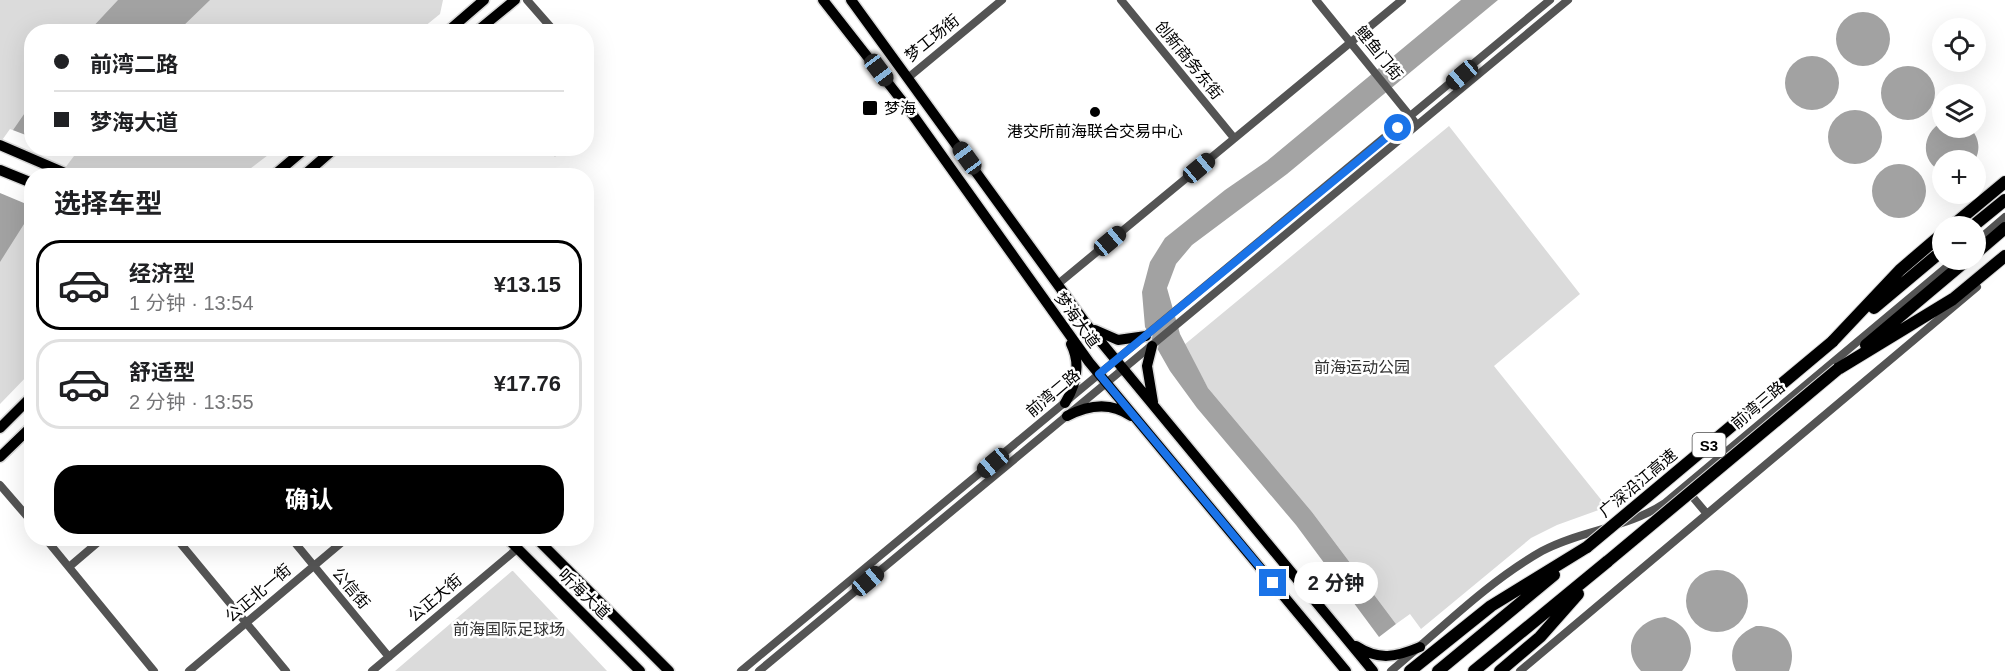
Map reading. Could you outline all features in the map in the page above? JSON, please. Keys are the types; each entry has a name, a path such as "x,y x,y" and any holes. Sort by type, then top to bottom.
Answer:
{"highway":[{"path":"1964,216 2005,182"},
{"path":"1985,216 2005,200"},
{"path":"1986,244 2005,228"},
{"path":"1832,342 1900,270 1932,243"},
{"path":"1838,369 1953,299 2005,256"},
{"name":"广深沿江高速","path":"1438,671 1932,259"},
{"name":"S3","path":"1474,671 1955,270"},
{"path":"1410,671 1491,606 1587,547"},
{"path":"1500,671 1540,637 1608,561"}],"main road":[{"path":"456,24 484,0"},
{"path":"486,24 515,0"},
{"name":"梦海大道","path":"823,0 910,111 1064,330 1346,671"},
{"name":"梦海大道","path":"851,0 1087,325 1374,671"},
{"path":"0,145 24,155"},
{"path":"26,156 53,168"},
{"path":"282,168 297,156"},
{"path":"312,168 326,156"},
{"path":"0,170 24,180"},
{"path":"1087,325 1104,336 1118,340 1149,341 1147,377 1150,394 1160,415"},
{"path":"1064,330 1074,349 1077,370 1072,391 1065,403"},
{"path":"0,428 24,404"},
{"path":"1067,416 1084,408 1101,406 1126,413 1137,420"},
{"path":"0,457 24,434"},
{"name":"听海大道","path":"514,546 640,671"},
{"name":"听海大道","path":"544,546 668,671"},
{"path":"1319,637 1338,671"},
{"path":"1347,639 1376,656 1399,656 1420,647"}],"street":[{"path":"527,0 548,24"},
{"name":"梦工场街","path":"909,77 1002,0"},
{"name":"创新商务东街","path":"1121,0 1234,138"},
{"name":"鲤鱼门街","path":"1316,0 1418,125"},
{"path":"1058,284 1402,0"},
{"name":"前湾二路","path":"1149,341 1176,311 1550,0"},
{"name":"前湾二路","path":"759,671 1067,416 1119,364 1149,341 1181,322 1568,0"},
{"path":"1986,233 2005,217"},
{"path":"1520,671 2005,263"},
{"name":"前湾三路","path":"1391,671 1512,570 1543,551 1572,538 1645,516 1684,487 1943,270"},
{"name":"前湾二路","path":"741,671 1065,403 1103,378"},
{"path":"0,485 24,513"},
{"path":"1684,487 1707,514"},
{"path":"52,546 154,671"},
{"path":"69,567 94,546"},
{"path":"183,546 286,671"},
{"name":"公信街","path":"298,546 388,657"},
{"name":"公正北一街","path":"189,671 338,546"},
{"name":"公正大街","path":"372,671 517,549"}],"green space":[{"path":"0,0 443,0 440,14 428,24 24,24 24,156 267,156 251,168 24,168 24,379 0,404"},
{"name":"前海运动公园","path":"1449,126 1580,294 1494,366 1607,507 1557,525 1531,538 1421,629 1410,614 1396,624 1312,512 1208,388 1184,345"},
{"name":"前海国际足球场","path":"512,571 607,671 395,671"}],"shaded area":[{"path":"118,0 210,0 185,24 96,24"},
{"path":"1461,0 1498,0 1287,174 1192,245 1176,264 1167,288 1180,334 1208,388 1312,512 1396,624 1379,637 1296,525 1197,408 1170,371 1145,327 1142,292 1150,262 1165,238 1225,190 1267,161"},
{"path":"1863,12 1873,14 1882,20 1888,29 1890,39 1888,49 1882,58 1873,64 1863,66 1853,64 1844,58 1838,49 1836,39 1838,29 1844,20 1853,14"},
{"path":"1812,56 1822,58 1831,64 1837,73 1839,83 1837,93 1831,102 1822,108 1812,110 1802,108 1793,102 1787,93 1785,83 1787,73 1793,64 1802,58"},
{"path":"1908,66 1918,68 1927,74 1933,83 1932,105 1927,112 1918,118 1908,120 1898,118 1889,112 1883,103 1881,93 1883,83 1889,74 1898,68"},
{"path":"1855,110 1865,112 1874,118 1880,127 1882,137 1880,147 1874,156 1865,162 1855,164 1845,162 1836,156 1830,147 1828,137 1830,127 1836,118 1845,112"},
{"path":"24,114 24,156 70,156 62,166 56,168 24,168 24,224 0,262 0,149"},
{"path":"1932,131 1932,138 1976,138 1978,150 1932,150 1932,164 1929,161 1926,147"},
{"path":"1899,164 1909,166 1918,172 1924,181 1926,191 1924,201 1918,210 1909,216 1899,218 1889,216 1880,210 1874,201 1872,191 1874,181 1880,172 1889,166"},
{"path":"1717,570 1739,579 1748,601 1739,623 1717,632 1695,623 1686,601 1695,579"},
{"path":"1665,617 1681,626 1690,639 1690,655 1687,663 1682,671 1641,671 1631,654 1634,636 1646,623"},
{"path":"1756,626 1774,629 1786,638 1792,653 1789,671 1736,671 1732,657 1735,644 1738,638"}],"pier":[{"path":"10,129 24,134 24,156 74,156 65,168 24,168 24,203 0,193 0,143"}],"place":[{"name":"梦海","path":"870,108"},
{"name":"港交所前海联合交易中心","path":"1095,112"}],"route":[{"path":"1273,583 1099,374 1398,128"}]}
